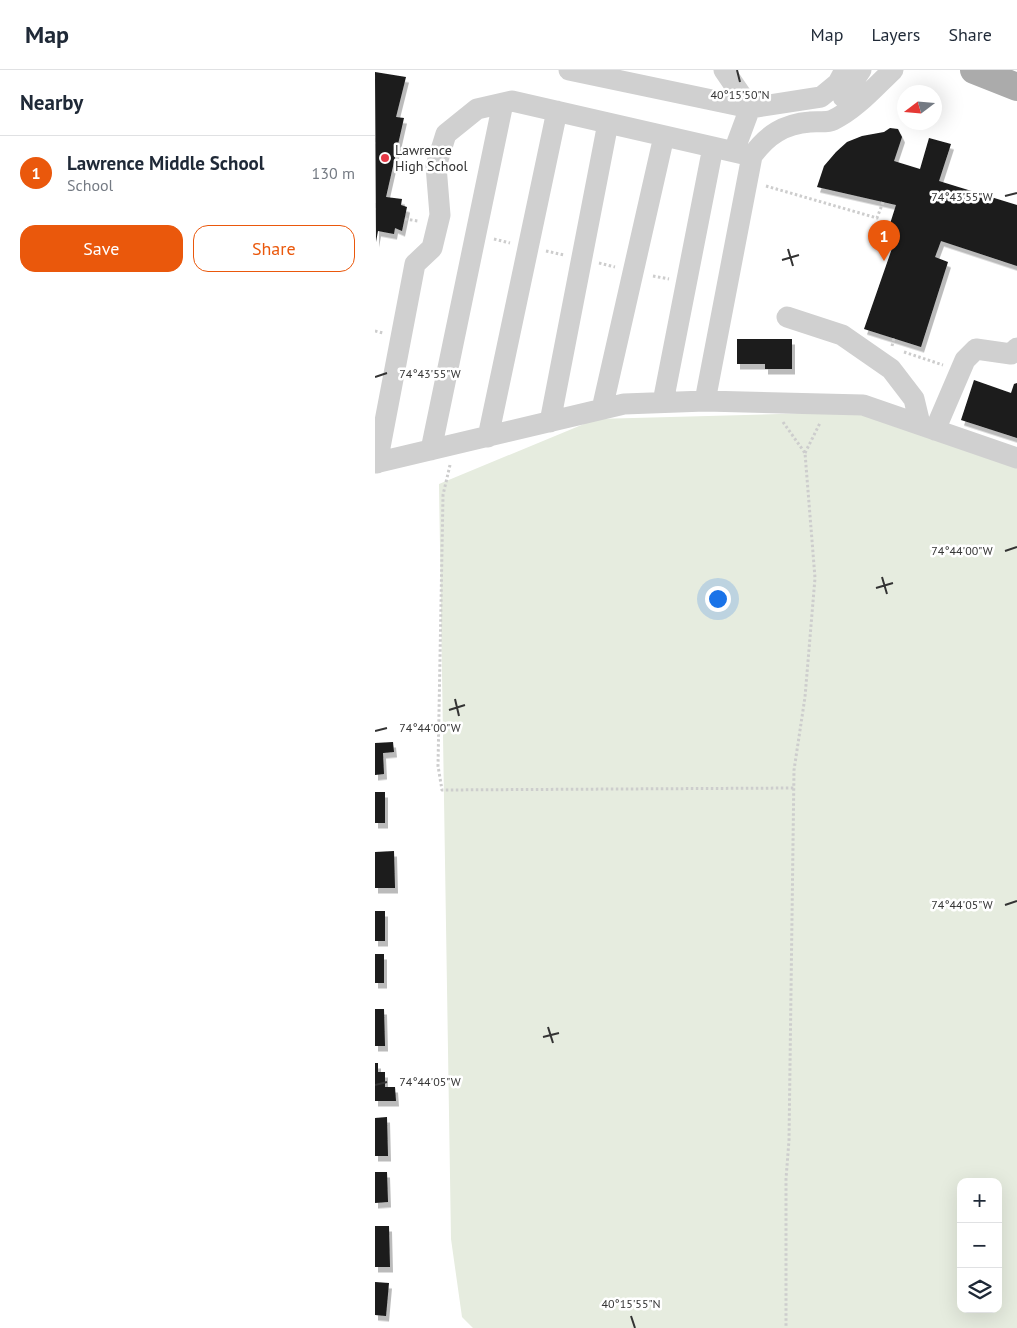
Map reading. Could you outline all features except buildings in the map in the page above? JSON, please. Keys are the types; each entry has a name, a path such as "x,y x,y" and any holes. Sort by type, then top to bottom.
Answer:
{"main road":[{"path":"974,70 1017,87"}],"lane":[{"path":"569,70 750,108 821,97 838,83 845,70"},
{"path":"724,70 750,108"},
{"path":"814,121 823,112 841,100 861,70"},
{"path":"893,70 850,109 831,121 793,123 772,135 759,147 733,151 512,101 477,109 446,134 436,166 440,215 432,248 415,264 376,463 624,404 705,401 863,405 1017,458"},
{"path":"431,450 503,103"},
{"path":"663,402 733,151 750,108"},
{"path":"488,436 557,111"},
{"path":"550,422 608,123"},
{"path":"602,409 664,136"},
{"path":"705,401 733,151"},
{"path":"787,317 842,335 891,369 914,399 928,427"},
{"path":"928,427 961,371 965,360 976,349 1011,354 1017,348"}],"path":[{"path":"765,186 877,218 883,202"},
{"path":"895,338 891,348 961,371"},
{"path":"783,421 805,453 815,578 805,696 794,788 789,1140 786,1179 786,1328"},
{"path":"805,453 821,421"},
{"path":"451,462 442,505 438,766 442,790 794,788"}],"shaded area":[{"path":"888,411 1017,450 1017,1328 473,1328 462,1317 451,1239 439,484 596,419"}],"place":[{"name":"Lawrence High School","path":"385,158"},
{"name":"Lawrence Middle School","path":"884,261"}]}
